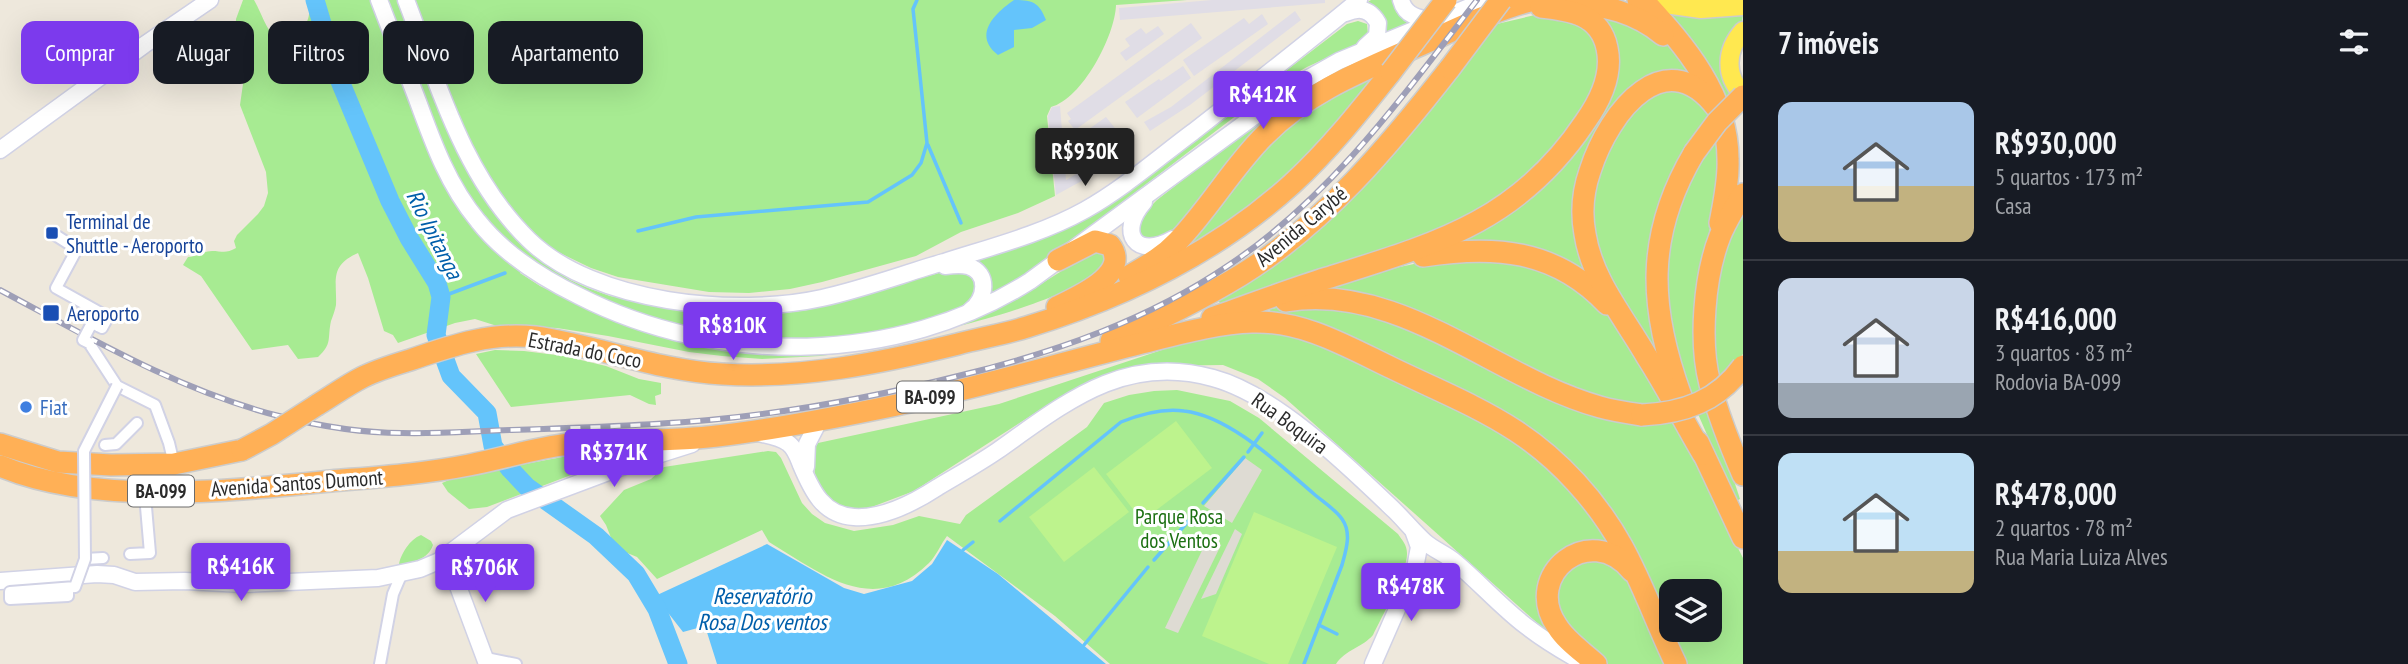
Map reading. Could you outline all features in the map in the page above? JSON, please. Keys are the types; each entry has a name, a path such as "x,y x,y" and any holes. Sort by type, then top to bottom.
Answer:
{"highway":[{"name":"Avenida Carybé","path":"1038,369 1142,328 1252,267 1305,227 1360,176 1402,129 1501,0"},
{"path":"1642,0 1678,38 1706,80 1721,114 1728,161 1707,294 1706,363 1710,383 1743,474"},
{"path":"1065,315 1160,257 1178,242 1250,151 1298,106 1335,84 1475,21 1538,4 1590,5 1615,10 1638,18 1669,40 1706,80"},
{"path":"1146,342 1284,292 1450,237 1502,208 1555,162 1577,135 1596,107 1604,88 1609,62 1601,32 1591,20 1576,12 1538,4"},
{"name":"Avenida Carybé","path":"981,338 1024,328 1114,298 1157,277 1250,218 1314,162 1341,134 1444,9"},
{"path":"1721,114 1696,86 1678,80 1665,80 1649,87 1625,108 1600,144 1586,182 1584,232 1599,279 1652,364 1703,454 1743,538"},
{"path":"1703,454 1670,362 1657,300 1657,261 1673,193 1694,153 1717,122 1743,95"},
{"path":"1714,256 1727,221 1743,194"},
{"path":"981,338 1025,322 1074,298 1110,274 1115,256 1110,245 1095,241 1058,260"},
{"path":"1376,263 1476,250 1533,257 1568,273 1595,292 1627,325"},
{"path":"1222,314 1314,297 1375,308 1421,324 1564,394 1600,407 1642,415 1670,413 1699,404 1730,382 1743,366"},
{"path":"1038,369 1146,342 1247,322 1285,324 1337,342 1492,417 1539,448 1580,487 1603,515 1640,580 1676,664"},
{"path":"1705,333 1715,379 1743,444"},
{"name":"Estrada do Coco","path":"399,364 460,343 498,337 534,337 691,371 741,375 852,367 981,338"},
{"name":"Avenida Santos Dumont","path":"0,444 31,455 73,464 172,453 242,450 364,377 399,364"},
{"name":"BA-099","path":"718,436 936,396 1038,369"},
{"name":"Avenida Santos Dumont","path":"0,466 28,477 66,486 158,491 270,487 470,465 520,452 571,444 718,436"},
{"path":"1597,664 1556,625 1548,602 1553,575 1564,560 1596,550 1620,559 1640,580"}],"main road":[{"path":"0,150 210,0"},
{"path":"379,0 440,163 480,225 505,249 554,284 620,315 649,325 712,340 801,347 897,335 959,317 992,304 1058,260 1298,84 1444,9 1486,0"},
{"path":"406,0 466,155 488,191 528,239 573,272 620,290 695,303 766,306 823,298 924,268 1028,234 1084,210 1131,180 1359,0"},
{"path":"1401,0 1406,11 1416,17 1430,20 1444,9"},
{"path":"1642,0 1701,9 1743,6"},
{"path":"1340,16 1349,11 1363,10 1370,12 1378,23 1374,40 1354,54"},
{"path":"1743,31 1732,47 1729,60 1734,83 1743,95"},
{"path":"1159,184 1134,214 1130,225 1131,236 1140,245 1152,248 1166,243 1202,212"},
{"path":"924,268 960,265 973,268 978,273 984,284 982,296 976,306 959,317"},
{"name":"Rua Boquira","path":"749,430 789,444 795,451 816,497 835,512 854,517 878,514 925,495 993,454 1062,405 1090,389 1131,374 1182,372 1215,378 1256,396 1323,447 1428,544 1444,554 1525,626 1577,662"},
{"path":"807,480 805,449 820,419"},
{"path":"0,581 18,587 97,573 135,582 195,581 242,584 362,580 402,573 439,561 507,510 635,461 718,436"},
{"path":"1373,664 1415,568 1419,547 1411,527"},
{"path":"446,554 487,661"},
{"path":"1415,568 1427,554 1444,554"}],"street":[{"path":"52,233 77,249 56,289 108,317 102,328 92,323 83,340 89,343 117,386 151,410 172,453"},
{"path":"18,587 68,590 68,596 10,599 10,592 75,587 85,559 84,451 117,386"},
{"path":"105,445 116,444 137,424"},
{"path":"130,554 150,553 146,507"},
{"path":"85,559 103,558"},
{"path":"380,664 393,594 402,573"},
{"path":"487,661 516,664"}],"shaded area":[{"path":"1212,0 1325,0 1325,3 1120,20 1119,8"},
{"path":"1295,11 1301,20 1190,105 1150,131 1144,122 1171,107"},
{"path":"1262,14 1268,24 1194,76 1183,60 1244,18 1249,24"},
{"path":"1191,23 1202,38 1075,130 1068,121 1071,119 1067,113"},
{"path":"1158,26 1164,34 1126,61 1120,53 1130,46 1125,39 1141,28 1146,34"},
{"path":"1183,66 1191,78 1137,118 1125,102"},
{"path":"1060,106 1066,180 1102,159 1113,145 1128,133 1134,141 1120,151 1109,166 1056,195 1048,116 1052,107"},
{"path":"1106,117 1118,132 1077,162 1070,152 1073,150 1069,143"},
{"path":"1245,458 1262,470 1232,523 1204,506"},
{"path":"1235,529 1242,534 1216,594 1201,599"},
{"path":"1208,538 1221,545 1178,633 1165,628"}],"green space":[{"path":"243,0 254,0 268,28 268,84 369,84 369,21 306,21 309,15 308,0 1187,0 1116,5 1110,33 1095,65 1074,92 1063,102 1051,107 1047,116 1055,196 1018,213 961,232 916,256 790,289 749,293 709,292 618,277 591,268 533,240 529,252 570,280 588,288 610,296 704,313 776,314 808,310 946,271 965,273 976,282 975,292 968,301 958,308 921,322 842,337 762,339 722,335 644,317 583,291 526,257 520,273 540,286 615,321 655,334 689,343 851,349 852,352 762,359 689,352 557,328 494,325 475,319 455,323 398,343 393,335 384,331 358,253 342,263 336,274 336,305 329,340 318,357 298,359 288,345 252,350 201,276 183,265 188,257 209,251 227,252 236,248 234,241 237,235 264,206 268,193 266,172 240,105 243,84 254,84 254,21 236,19"},
{"path":"1394,0 1396,12 1406,24 1387,32 1384,16 1368,2"},
{"path":"1599,10 1665,42 1695,76 1678,74 1592,149 1595,281 1458,245 1457,240 1600,109"},
{"path":"1665,12 1704,17 1743,14 1733,91 1725,100"},
{"path":"1535,15 1575,17 1601,45 1597,91 1548,160 1457,228 1221,305 1218,300 1360,190 1413,132 1497,24"},
{"path":"1358,21 1367,24 1368,35 1361,42 1279,83 1044,262 993,294 987,274 973,261 1143,180 1347,24"},
{"path":"1401,44 1351,68 1171,231 1149,240 1140,236 1141,220 1157,200 1284,101 1321,78"},
{"path":"1377,74 1304,162 1280,184 1186,249 1184,246 1233,185 1286,128 1328,98"},
{"path":"1678,85 1712,112 1648,268 1649,312 1661,364 1596,256 1590,189 1631,107"},
{"path":"1719,136 1721,146 1712,220 1704,253 1705,392 1692,399 1672,329 1668,263 1673,231 1683,200 1698,168"},
{"path":"1743,213 1743,354 1721,381 1714,338 1715,294 1725,252"},
{"path":"1092,252 1103,253 1106,260 1097,273 1084,282 1031,305 959,326 1017,299"},
{"path":"1449,258 1525,260 1603,305 1666,404 1659,407 1611,403 1317,291 1382,271"},
{"path":"1295,305 1377,315 1547,393 1674,421 1743,558 1743,664 1682,664 1669,642 1722,642 1722,579 1659,579 1659,625 1566,465 1269,314 1270,309"},
{"path":"1250,329 1304,336 1498,429 1556,471 1616,547 1559,559 1553,637 1285,398 1258,379 1223,365 1145,366 1093,379 914,491 869,508 853,510 839,507 825,499 817,485 812,457 813,448 818,443 999,404 1180,344 1220,333"},
{"path":"495,350 564,356 606,366 639,379 661,383 661,394 655,396 656,405 630,395 511,407 476,354"},
{"name":"Parque Rosa dos Ventos","path":"1177,390 1230,401 1259,418 1398,534 1404,543 1407,553 1403,571 1373,635 1344,655 1336,664 1110,664 1055,616 947,536 929,563 908,579 888,587 867,589 828,577 769,542 762,530 657,579 637,557 615,548 600,516 624,490 651,479 664,467 768,451 776,452 781,458 802,503 825,523 854,531 893,525 919,516 960,524 966,515 1087,427 1104,403 1129,395"},
{"path":"1710,408 1740,499 1736,501 1698,414"},
{"path":"1176,421 1212,468 1142,521 1106,474"},
{"path":"642,448 487,507 469,509 448,492 442,483 456,477 573,455"},
{"path":"1094,467 1129,512 1064,562 1029,517"},
{"path":"1254,512 1337,547 1288,664 1269,664 1202,636"},
{"path":"421,535 431,541 431,550 419,560 399,565 406,548"},
{"path":"1600,559 1626,574 1668,664 1604,664 1568,630 1556,605 1560,576 1573,563"}],"water":[{"path":"1014,0 1034,3 1041,9 1046,20 1032,28 1014,30 1014,47 998,55 987,40 989,25 1000,11"},
{"name":"Reservatório Rosa Dos ventos","path":"947,540 998,574 1106,664 717,664 705,626 683,632 655,596 767,544 844,588 864,594 912,581 932,564"}],"waterway":[{"name":"Rio Ipitanga","path":"315,0 337,74 390,201 437,283 441,297 436,335 451,376 487,413 493,446 510,469 527,487 596,536 636,574 657,609 678,664"},
{"path":"638,231 696,217 868,202 912,175 921,163 927,143 913,9 917,0"},
{"path":"928,145 961,223"},
{"path":"441,297 505,273"},
{"path":"1000,521 1121,422 1136,416 1168,410 1184,411 1219,422 1270,456 1339,515 1345,524 1347,542 1342,565 1304,664"},
{"path":"1248,452 1262,433"},
{"path":"1203,503 1244,457"},
{"path":"1154,560 1192,517"},
{"path":"963,550 973,542"},
{"path":"1084,645 1148,567"},
{"path":"1319,625 1337,634"}],"railway":[{"path":"0,290 136,362 206,393 279,416 356,430 429,433 659,424 773,413 868,396 931,383 1066,345 1134,318 1198,285 1229,265 1266,238 1333,177 1393,108 1477,0"}],"place":[{"name":"Terminal de Shuttle - Aeroporto","path":"52,233"},
{"name":"Aeroporto","path":"51,313"},
{"name":"Fiat","path":"26,407"}]}
